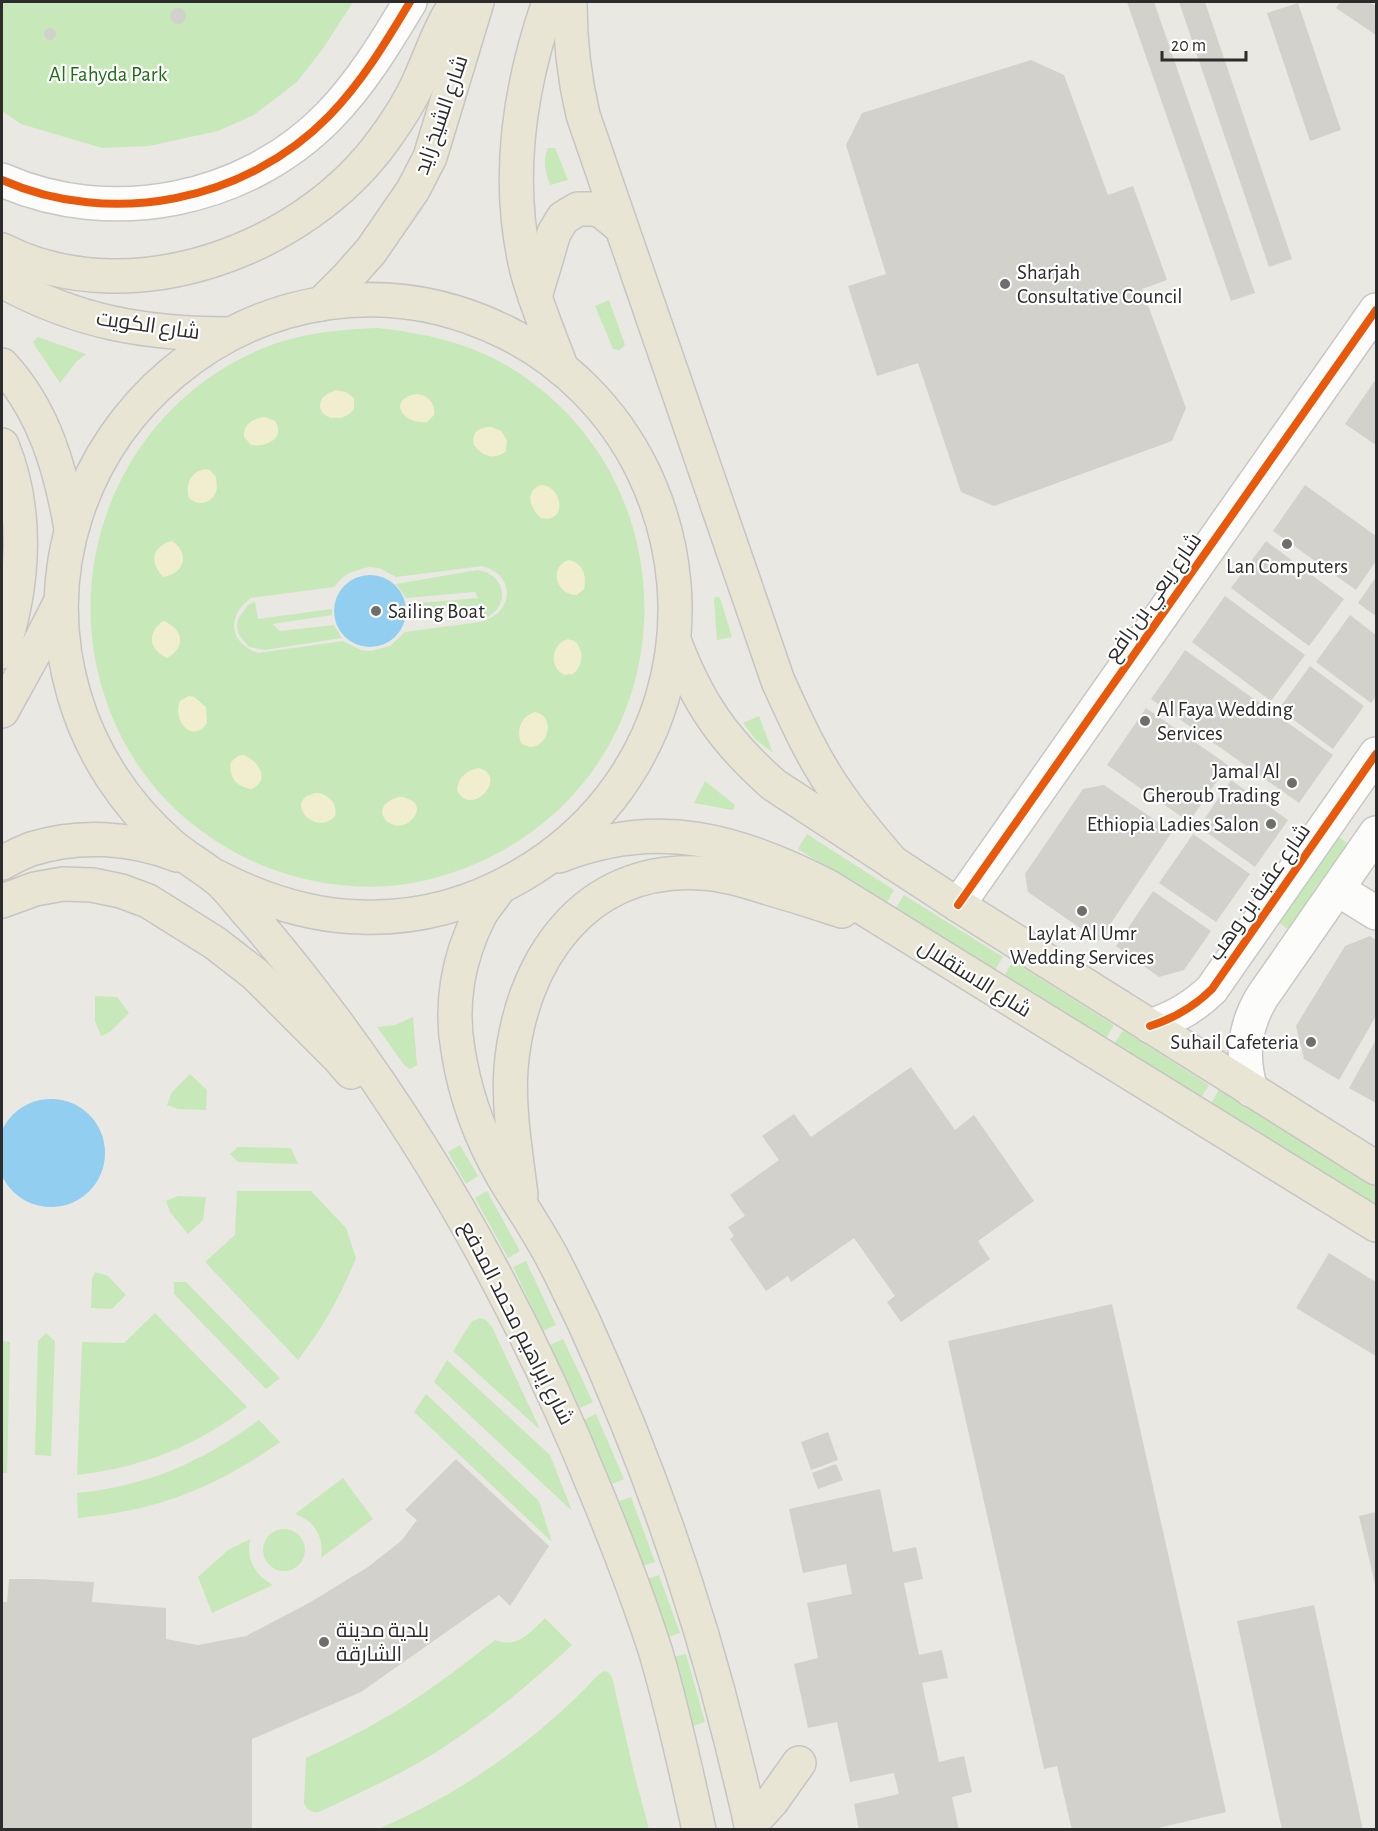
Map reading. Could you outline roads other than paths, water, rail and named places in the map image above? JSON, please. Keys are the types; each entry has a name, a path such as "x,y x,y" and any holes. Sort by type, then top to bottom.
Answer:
{"main road":[{"path":"2,250 66,271 108,276 143,274 212,261 245,249 278,233 337,191 362,167 384,140 420,80 439,31 457,2"},
{"name":"شارع الشيخ زايد","path":"321,304 371,251 413,190 430,157 477,2"},
{"path":"549,2 528,71 520,113 516,155 516,198 526,265 535,297 562,369"},
{"path":"570,2 572,52 583,115 778,681 811,749 839,795 893,863"},
{"path":"535,297 554,233 563,218 578,209 596,209 621,227"},
{"name":"شارع الكويت","path":"2,281 57,307 124,326 159,332 229,334"},
{"path":"2,863 30,850 71,840 112,839 153,846 204,869 249,894 284,906 320,914 356,918 393,917 465,902 499,888 543,863 570,842 615,793 649,736 669,673 676,602 665,526 636,456 615,424 591,395 540,352 515,337 463,315 426,306 378,300 321,304 251,323 197,352 168,375 118,430 83,495 72,530 63,576 64,650 72,689 82,718 108,773 146,821 168,842 204,869"},
{"path":"2,365 39,418 51,445 60,472 72,530"},
{"path":"2,445 15,490 20,522 20,556 15,597 2,652"},
{"path":"2,711 62,599"},
{"path":"674,639 684,668 713,720 752,765 782,790 958,905 1377,1168"},
{"name":"شارع الاستقلال","path":"543,863 572,851 602,843 665,836 696,838 727,844 796,870 829,887 1377,1225"},
{"name":"شارع إبراهيم محمد المدفع","path":"204,869 298,972 336,1022 441,1177 491,1264 571,1429 629,1574 663,1677 678,1734 696,1826"},
{"path":"522,1206 510,1100 511,1068 516,1036 535,974 550,946 565,926 583,909 604,895 641,879 672,874 702,873 743,880 892,926"},
{"path":"2,901 35,889 63,884 92,885 121,891 148,901 215,943 255,974 338,1057 441,1177"},
{"path":"499,888 480,916 466,948 457,982 454,1016 462,1072 475,1116 488,1148 554,1260 609,1379 666,1523 703,1635 752,1827"},
{"path":"752,1827 799,1763"}],"street":[{"path":"2,180 39,194 71,201 125,204 170,200 236,181 269,163 300,142 328,117 352,91 373,62 410,2"},
{"name":"شارع ربعي بن رافع","path":"958,905 1377,310"},
{"name":"شارع عقبة بن وهب","path":"1150,1026 1167,1021 1184,1012 1212,989 1377,754"},
{"path":"1251,1090 1246,1074 1245,1050 1248,1026 1254,1011 1377,833"},
{"path":"1337,889 1377,913"}],"water":[{"path":"370,575 390,581 400,591 406,611 400,631 390,641 370,647 350,641 340,631 334,611 340,591 350,581"},
{"path":"51,1099 72,1103 89,1115 101,1132 105,1153 101,1174 89,1191 72,1203 51,1207 30,1203 13,1191 1,1174 -3,1153 1,1132 13,1115 30,1103"}],"place":[{"name":"Sharjah Consultative Council","path":"1005,284"},
{"name":"Lan Computers","path":"1287,544"},
{"name":"Sailing Boat","path":"376,611"},
{"name":"Al Faya Wedding Services","path":"1145,721"},
{"name":"Jamal Al Gheroub Trading","path":"1292,783"},
{"name":"Ethiopia Ladies Salon","path":"1271,824"},
{"name":"Laylat Al Umr Wedding Services","path":"1082,911"},
{"name":"Suhail Cafeteria","path":"1311,1042"},
{"name":"بلدية مدينة الشارقة","path":"324,1642"}],"park label":[{"name":"Al Fahyda Park","path":"108,74"}]}
